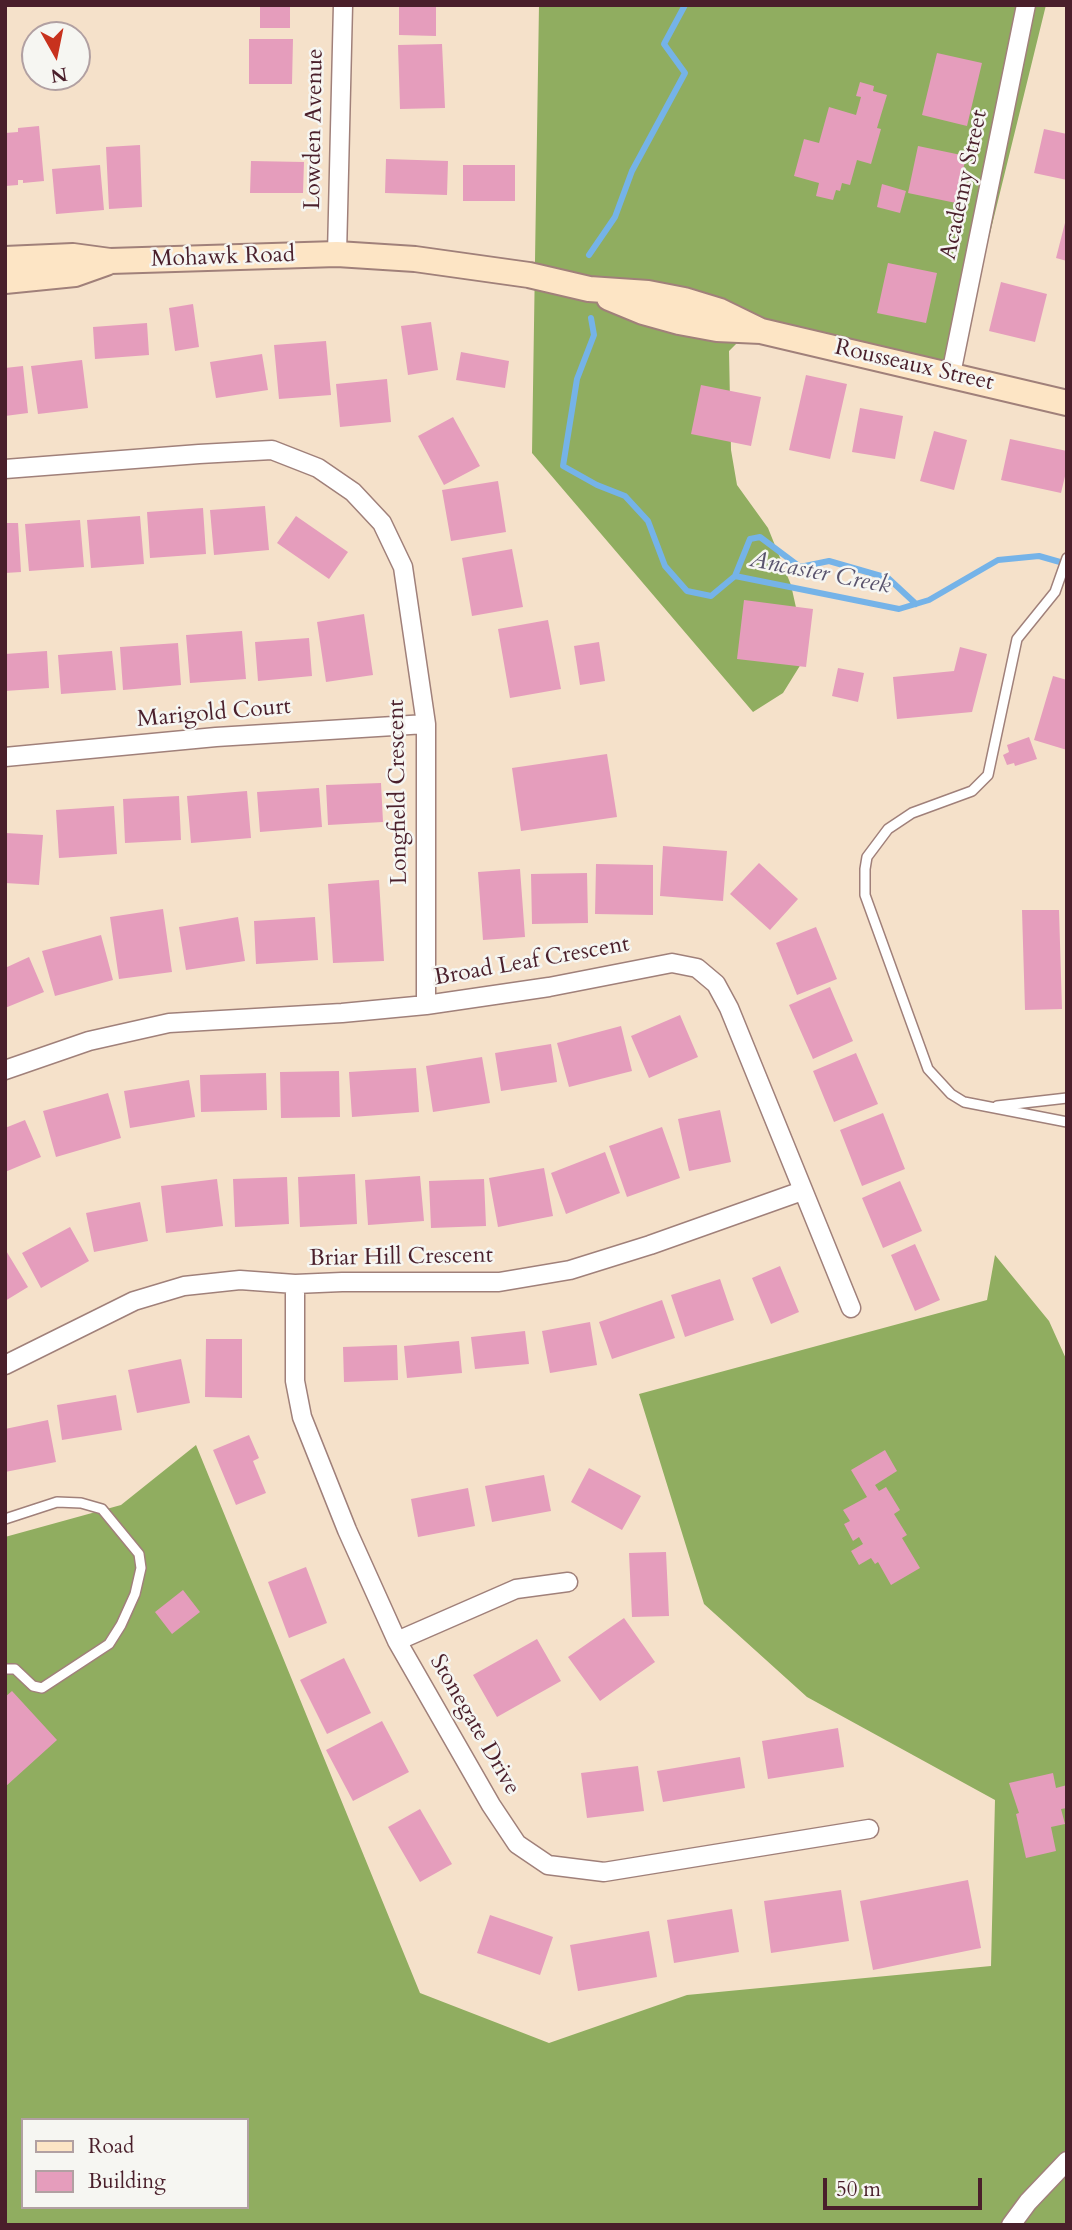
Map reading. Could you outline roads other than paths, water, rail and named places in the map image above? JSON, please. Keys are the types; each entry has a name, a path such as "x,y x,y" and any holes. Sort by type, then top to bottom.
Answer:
{"main road":[{"name":"Mohawk Road","path":"5,259 74,256 110,261 337,254"},
{"name":"Rousseaux Street","path":"337,254 427,261 529,275 589,289 648,293 684,300 720,311 761,331 1067,403"},
{"name":"Mohawk Road","path":"5,281 75,274 110,261"}],"street":[{"name":"Lowden Avenue","path":"337,254 343,5"},
{"name":"Academy Street","path":"951,374 1026,5"},
{"name":"Longfield Crescent","path":"5,470 272,450 318,468 354,492 382,523 403,567 426,724 426,1005"},
{"name":"Marigold Court","path":"5,757 216,737 426,724"},
{"name":"Broad Leaf Crescent","path":"5,1070 89,1041 169,1023 342,1013 426,1005 549,987 672,963 697,968 716,984 729,1008 852,1308"},
{"name":"Briar Hill Crescent","path":"5,1365 134,1301 184,1286 240,1280 295,1284 499,1282 570,1270 650,1245 802,1191"},
{"name":"Stonegate Drive","path":"295,1284 295,1381 302,1418 397,1641 491,1805 517,1844 548,1865 604,1872 869,1829"},
{"path":"397,1641 516,1589 568,1582"},
{"path":"1011,2225 1028,2202 1067,2161"}],"lane":[{"path":"1067,558 1055,592 1017,639 988,775 972,791 912,813 888,829 867,857 865,869 865,895 928,1069 951,1094 964,1102 1067,1122"},
{"path":"992,1107 1067,1098"},
{"path":"5,1519 57,1502 81,1503 102,1508 138,1554 141,1568 130,1604 109,1644 42,1688 33,1686 15,1669 5,1669"}],"waterway":[{"name":"Ancaster Creek","path":"589,255 615,217 632,171 685,73 664,44 685,5"},
{"name":"Ancaster Creek","path":"591,318 594,335 577,379 563,466 597,485 625,496 648,521 665,566 687,591 711,596 735,576 899,609 929,600 998,560 1039,556 1067,564"},
{"path":"735,576 750,539 760,537 800,567 829,561 888,578 916,604"}]}
